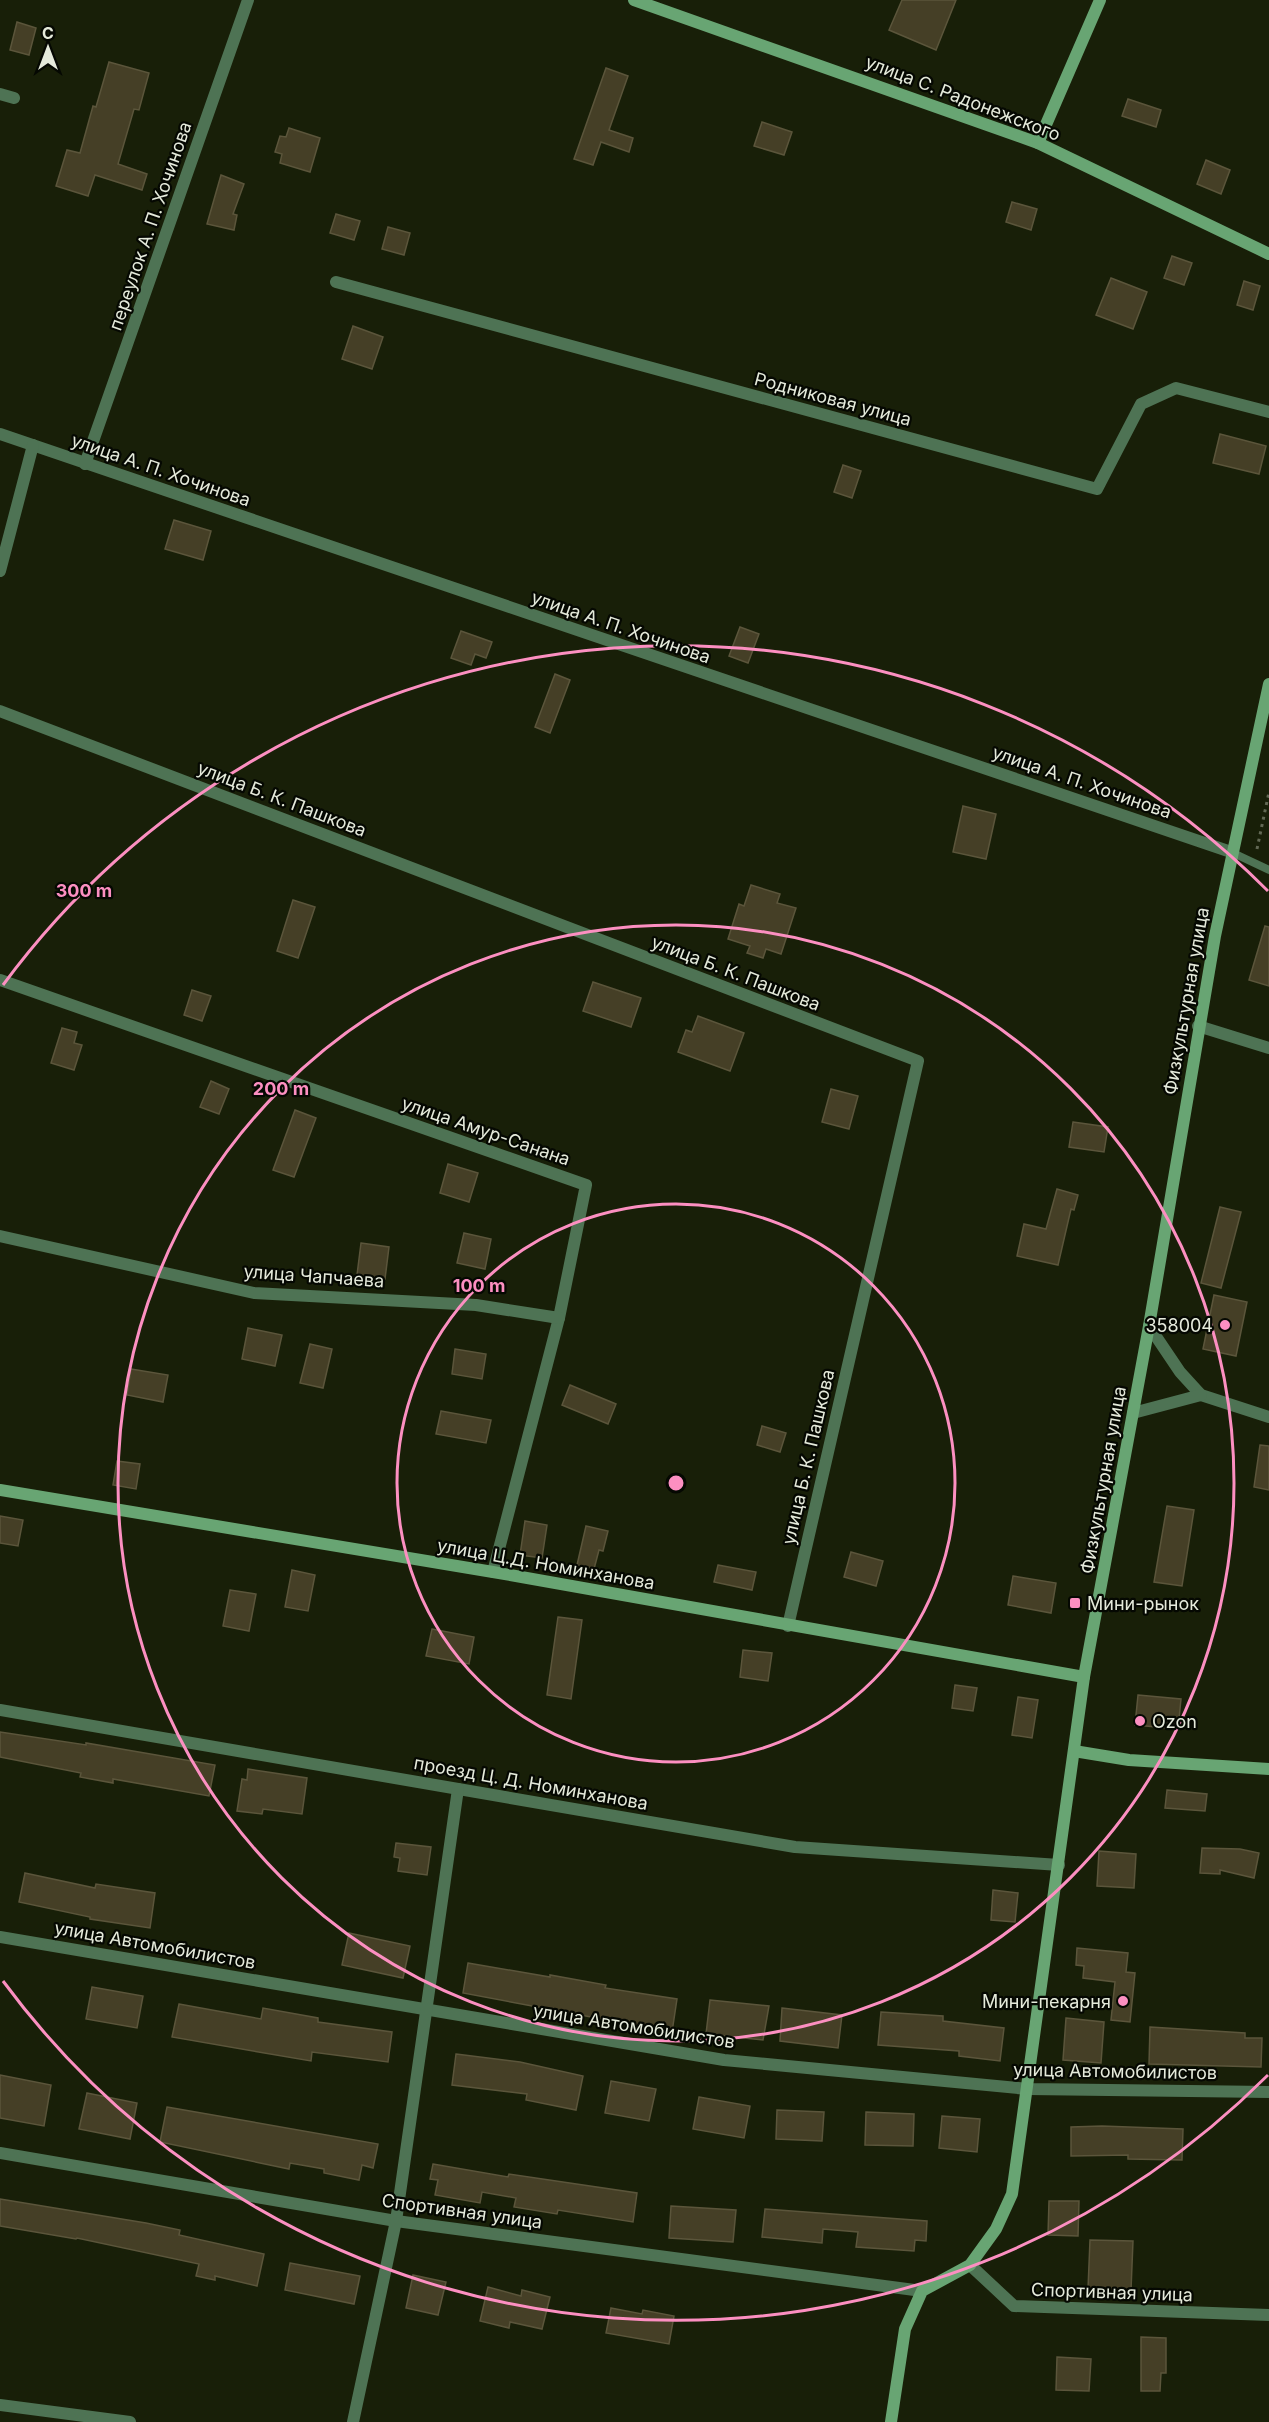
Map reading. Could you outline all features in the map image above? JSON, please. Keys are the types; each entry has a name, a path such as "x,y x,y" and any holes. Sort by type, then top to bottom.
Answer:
{"street":[{"name":"переулок А. П. Хочинова","path":"86,464 248,0"},
{"name":"улица С. Радонежского","path":"634,0 1038,143 1269,254"},
{"path":"1038,143 1100,0"},
{"path":"0,94 14,98"},
{"name":"Родниковая улица","path":"336,282 1097,489 1141,404 1176,388 1269,412"},
{"name":"улица А. П. Хочинова","path":"0,434 1231,852"},
{"path":"0,571 33,445"},
{"name":"Физкультурная улица","path":"922,2291 970,2265 996,2229 1012,2194 1084,1677 1149,1326 1198,1026 1231,852 1269,684"},
{"name":"улица Б. К. Пашкова","path":"0,711 918,1061 788,1626"},
{"name":"улица Амур-Санана","path":"0,980 586,1185 559,1318 493,1572"},
{"path":"1198,1026 1269,1048"},
{"name":"улица Чапчаева","path":"0,1236 254,1293 476,1305 559,1318"},
{"path":"1149,1326 1180,1372 1201,1395 1269,1417"},
{"path":"1133,1413 1201,1395"},
{"name":"улица Ц.Д. Номинханова","path":"0,1490 493,1572 1084,1677"},
{"name":"проезд Ц. Д. Номинханова","path":"0,1710 795,1847 1059,1865"},
{"path":"1074,1751 1130,1760 1269,1769"},
{"path":"353,2422 396,2221 458,1789"},
{"name":"улица Автомобилистов","path":"0,1937 724,2060 1028,2090 1269,2092"},
{"name":"Спортивная улица","path":"0,2152 396,2221 922,2291"},
{"name":"Спортивная улица","path":"970,2265 1014,2306 1269,2315"},
{"path":"891,2422 905,2329 922,2291"},
{"path":"0,2405 130,2422"}],"lane":[{"path":"1231,852 1269,870"}],"path":[{"path":"1254,863 1269,792"}],"building":[{"path":"902,0 956,0 936,50 889,30"},
{"path":"17,22 36,28 29,55 10,50"},
{"path":"109,62 149,73 139,110 134,109 118,164 147,174 142,190 95,175 88,196 56,186 67,150 80,153 93,106 96,107"},
{"path":"606,68 628,76 609,130 633,138 629,152 601,142 593,165 574,159"},
{"path":"1128,99 1161,110 1156,127 1122,116"},
{"path":"762,122 792,132 784,155 754,146"},
{"path":"289,128 320,138 310,172 280,163 282,154 275,152 280,136 286,137"},
{"path":"1206,160 1230,170 1221,194 1197,184"},
{"path":"221,175 244,184 233,214 237,215 234,230 207,224"},
{"path":"1012,202 1037,209 1031,230 1006,222"},
{"path":"336,214 360,221 354,240 330,233"},
{"path":"388,227 410,233 404,255 382,249"},
{"path":"1172,256 1192,263 1184,285 1164,278"},
{"path":"1111,278 1147,292 1133,329 1096,315"},
{"path":"1244,281 1260,286 1253,310 1237,305"},
{"path":"353,326 383,337 372,369 342,359"},
{"path":"1220,434 1266,446 1259,474 1213,463"},
{"path":"843,465 861,471 852,498 834,492"},
{"path":"174,520 211,531 203,560 165,549"},
{"path":"740,627 759,634 748,663 729,656"},
{"path":"461,631 492,642 486,658 475,654 471,665 451,658"},
{"path":"555,674 570,680 550,733 535,727"},
{"path":"963,806 996,814 986,859 953,852"},
{"path":"751,885 780,894 777,903 796,908 781,954 766,949 763,958 747,953 750,946 728,939 739,904 744,906"},
{"path":"293,900 315,907 298,958 277,951"},
{"path":"1265,926 1269,927 1269,986 1249,980"},
{"path":"593,982 641,998 631,1027 583,1011"},
{"path":"192,990 211,996 202,1021 184,1015"},
{"path":"698,1016 744,1033 730,1071 678,1052 686,1030 692,1032"},
{"path":"62,1028 77,1032 74,1043 82,1045 74,1070 51,1063"},
{"path":"211,1081 229,1089 219,1114 200,1107"},
{"path":"831,1089 858,1096 849,1129 822,1122"},
{"path":"295,1110 316,1118 294,1177 273,1170"},
{"path":"1073,1122 1108,1127 1104,1152 1069,1147"},
{"path":"448,1164 478,1173 469,1202 440,1193"},
{"path":"1057,1189 1078,1195 1074,1210 1071,1209 1058,1265 1017,1256 1024,1224 1046,1229"},
{"path":"1220,1207 1241,1212 1221,1288 1201,1283"},
{"path":"464,1233 491,1239 485,1269 457,1263"},
{"path":"361,1243 389,1247 385,1279 357,1275"},
{"name":"358004","path":"1214,1295 1247,1302 1236,1356 1203,1349"},
{"path":"248,1328 282,1335 275,1366 242,1359"},
{"path":"310,1344 332,1349 323,1388 300,1383"},
{"path":"455,1349 486,1354 482,1379 452,1374"},
{"path":"131,1369 168,1375 163,1402 127,1395"},
{"path":"570,1385 616,1404 608,1424 562,1405"},
{"path":"441,1411 491,1420 486,1443 436,1434"},
{"path":"762,1426 786,1433 780,1452 757,1445"},
{"path":"1260,1445 1269,1446 1269,1490 1254,1487"},
{"path":"117,1461 140,1464 136,1489 113,1485"},
{"path":"1167,1506 1194,1510 1182,1586 1154,1582"},
{"path":"0,1516 23,1520 18,1546 0,1543"},
{"path":"525,1521 547,1525 542,1558 520,1555"},
{"path":"586,1526 608,1531 603,1551 599,1550 594,1569 577,1565"},
{"path":"851,1552 883,1561 876,1586 844,1577"},
{"path":"718,1565 756,1572 752,1590 714,1582"},
{"path":"292,1570 315,1575 308,1611 285,1607"},
{"path":"1013,1576 1056,1583 1051,1613 1008,1605"},
{"path":"230,1590 256,1594 249,1631 223,1626"},
{"path":"558,1617 582,1620 571,1699 547,1695"},
{"path":"432,1629 474,1637 469,1664 426,1656"},
{"path":"743,1650 772,1653 768,1681 740,1677"},
{"path":"955,1685 977,1688 973,1711 952,1708"},
{"path":"1138,1695 1181,1699 1178,1729 1135,1725"},
{"path":"1018,1697 1038,1700 1032,1738 1012,1735"},
{"path":"0,1732 86,1745 86,1743 215,1765 209,1796 113,1779 113,1783 80,1777 81,1773 0,1757"},
{"path":"248,1769 307,1778 302,1814 263,1809 262,1814 237,1811 242,1779 247,1780"},
{"path":"1167,1790 1207,1794 1205,1811 1165,1808"},
{"path":"396,1843 431,1847 427,1875 398,1871 400,1858 394,1857"},
{"path":"1202,1848 1240,1849 1259,1853 1254,1878 1220,1870 1220,1874 1200,1873"},
{"path":"1099,1851 1136,1854 1134,1888 1097,1886"},
{"path":"25,1873 95,1888 96,1884 155,1893 150,1928 90,1919 90,1917 19,1902"},
{"path":"993,1890 1018,1893 1015,1922 991,1920"},
{"path":"349,1933 410,1946 403,1978 342,1965"},
{"name":"Мини-пекарня","path":"1077,1948 1128,1953 1126,1972 1135,1973 1130,2022 1111,2020 1115,1982 1083,1978 1084,1966 1076,1965"},
{"path":"468,1963 550,1977 550,1975 606,1985 605,1988 677,1999 672,2032 463,1993"},
{"path":"92,1987 143,1996 137,2028 86,2019"},
{"path":"710,2000 769,2006 763,2040 706,2034"},
{"path":"179,2004 261,2019 263,2008 318,2018 318,2022 392,2032 388,2062 312,2052 311,2061 172,2037"},
{"path":"782,2008 842,2015 838,2048 780,2041"},
{"path":"881,2012 943,2016 943,2021 1004,2028 1000,2061 959,2056 959,2051 878,2045"},
{"path":"1066,2018 1104,2022 1101,2063 1063,2060"},
{"path":"1150,2027 1245,2033 1245,2038 1262,2038 1261,2067 1149,2064"},
{"path":"456,2054 520,2062 583,2076 576,2110 526,2100 527,2094 452,2085"},
{"path":"0,2075 51,2085 44,2126 0,2118"},
{"path":"611,2081 656,2089 649,2121 605,2113"},
{"path":"87,2093 137,2103 130,2139 79,2129"},
{"path":"699,2097 750,2106 744,2138 693,2129"},
{"path":"167,2107 378,2144 373,2168 362,2165 359,2180 324,2173 324,2169 290,2163 289,2169 160,2142"},
{"path":"777,2110 824,2112 822,2141 776,2139"},
{"path":"866,2112 914,2114 913,2146 865,2145"},
{"path":"942,2116 980,2119 977,2152 939,2148"},
{"path":"1071,2127 1183,2129 1182,2160 1128,2159 1128,2155 1071,2156"},
{"path":"433,2164 508,2177 509,2174 637,2193 633,2222 558,2210 557,2214 514,2207 516,2198 482,2192 480,2203 435,2195 438,2180 430,2179"},
{"path":"0,2199 180,2230 179,2235 264,2254 257,2286 215,2276 215,2280 196,2276 199,2264 77,2238 0,2226"},
{"path":"1049,2201 1079,2201 1078,2236 1048,2235"},
{"path":"671,2206 736,2210 733,2242 669,2238"},
{"path":"765,2209 927,2221 926,2241 915,2240 914,2251 856,2247 858,2232 823,2229 822,2243 762,2237"},
{"path":"1090,2240 1133,2241 1131,2290 1088,2289"},
{"path":"290,2263 360,2276 354,2304 285,2290"},
{"path":"413,2275 446,2282 438,2315 406,2308"},
{"path":"488,2287 521,2296 522,2290 550,2297 542,2329 510,2322 509,2328 480,2321"},
{"path":"611,2308 642,2314 643,2310 674,2316 669,2344 606,2333"},
{"path":"1141,2337 1166,2338 1166,2373 1161,2373 1160,2391 1141,2391"},
{"path":"1057,2357 1091,2359 1089,2391 1056,2390"}],"place":[{"name":"358004","path":"1225,1325"},
{"name":"Мини-рынок","path":"1075,1603"},
{"name":"Ozon","path":"1140,1721"},
{"name":"Мини-пекарня","path":"1123,2001"}]}
